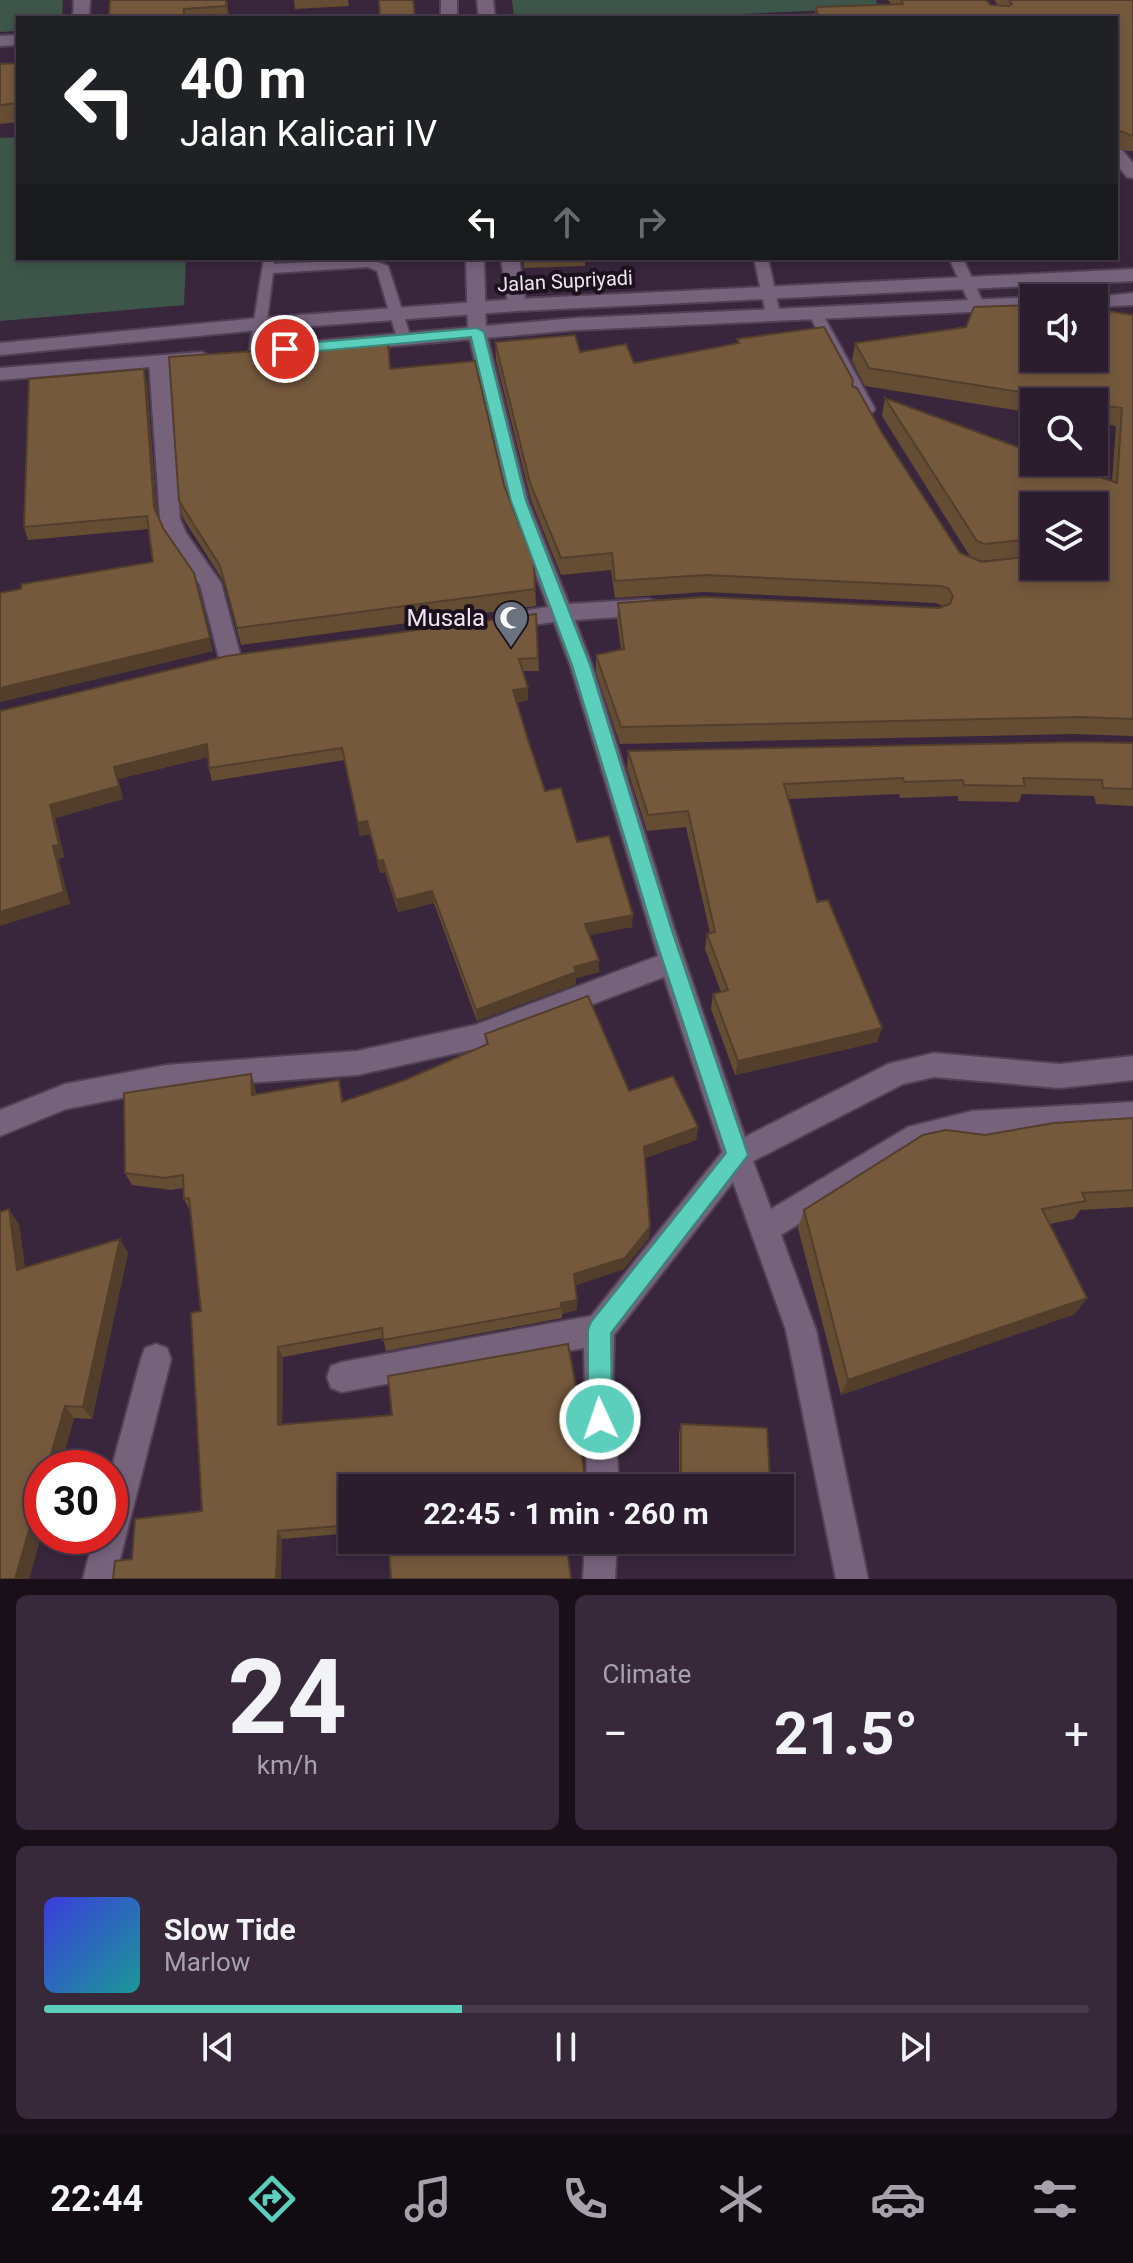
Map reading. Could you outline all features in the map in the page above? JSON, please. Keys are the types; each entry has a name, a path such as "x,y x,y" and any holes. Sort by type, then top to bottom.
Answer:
{"street":[{"path":"1118,156 1133,173"},
{"path":"475,260 477,332 518,501 562,613 737,1155 801,1330 852,1579"},
{"path":"510,260 517,305"},
{"name":"Jalan Supriyadi","path":"0,349 259,324 517,305 1133,275"},
{"path":"1108,300 1133,299"},
{"name":"Jalan Supriyadi","path":"0,374 576,324 1020,303"},
{"path":"159,362 170,519 176,535 210,583 222,660 259,655"},
{"path":"484,625 562,613 673,605"},
{"path":"609,756 640,756"},
{"path":"0,1123 65,1097 167,1077 357,1063 475,1037 673,962"},
{"path":"602,1474 599,1330 737,1155 898,1073 934,1065 1060,1076 1133,1068"},
{"path":"766,1228 908,1140 972,1124 1133,1115"},
{"path":"342,1377 599,1330"},
{"path":"128,1467 156,1359"},
{"path":"99,1579 105,1554"},
{"path":"599,1579 600,1554"}],"lane":[{"path":"761,260 773,314"},
{"path":"957,260 977,305"},
{"path":"242,353 259,324 268,264 370,263 383,269 404,338"},
{"path":"815,313 875,422"}],"green space":[{"path":"0,0 63,0 62,16 16,16 16,31 0,32"},
{"path":"512,0 876,0 879,8 693,16 514,16"},
{"path":"16,137 16,260 186,260 184,305 0,321 0,138"}],"building":[{"path":"110,0 226,0 226,6 184,9 184,16 109,16"},
{"path":"379,0 413,0 415,16 380,16"},
{"path":"901,0 986,0 991,5 1009,6 1012,4 1009,0 1133,0 1133,136 1121,131 1118,136 1118,16 776,16 818,14 816,7 903,4"},
{"path":"16,63 16,103 0,105 0,64"},
{"path":"1020,305 1020,372 1108,372 1108,311 1133,315 1133,719 1080,717 621,727 596,655 624,649 618,603 706,597 939,608 950,604 953,596 948,588 940,586 706,575 615,581 612,553 561,558 530,483 495,342 575,335 580,352 626,344 634,363 739,343 737,339 824,327 853,380 852,386 857,388 882,433 960,553 982,562 1020,558 1020,580 1108,580 1108,492 1020,492 1020,540 984,544 977,541 885,398 1020,448 1020,476 1098,476 1117,483 1122,408 1108,406 1108,388 1020,388 1020,392 869,368 855,343 966,327 974,307"},
{"path":"388,342 390,369 475,361 504,485 534,562 535,589 237,628 220,566 179,501 169,357"},
{"path":"144,369 154,507 163,528 194,573 210,638 0,688 0,593 21,589 22,584 153,562 147,516 24,527 29,379"},
{"path":"536,614 538,658 519,659 528,688 513,690 528,740 545,791 561,788 577,842 609,836 633,915 585,924 599,960 574,967 576,972 476,1010 432,891 396,900 383,860 378,861 367,821 358,823 342,748 209,768 207,744 114,767 119,786 50,805 59,845 53,846 64,892 0,912 0,711 227,656"},
{"path":"1133,743 1133,789 1103,788 1102,780 1023,778 1025,786 964,785 963,780 904,782 903,778 784,784 817,902 828,900 882,1028 738,1061 713,994 728,990 707,934 715,932 688,811 648,815 628,751"},
{"path":"588,996 629,1091 673,1076 698,1127 644,1147 650,1227 625,1258 574,1274 577,1300 561,1303 561,1308 383,1340 382,1328 278,1347 278,1425 392,1415 388,1376 568,1344 583,1424 583,1432 579,1433 584,1474 338,1474 338,1526 278,1531 276,1579 113,1579 115,1561 132,1559 135,1519 202,1511 191,1313 201,1311 189,1198 184,1199 183,1175 165,1178 125,1173 124,1093 251,1074 252,1095 339,1080 342,1102 405,1080 488,1044 485,1034"},
{"path":"1133,1118 1133,1190 1082,1193 1086,1201 1042,1209 1087,1298 848,1380 804,1210 923,1135 946,1130 985,1135 1054,1123"},
{"path":"9,1209 17,1270 120,1239 83,1407 65,1406 52,1450 24,1450 24,1548 15,1579 0,1579 0,1212"},
{"path":"681,1424 767,1428 770,1474 681,1474"},
{"path":"389,1554 568,1554 571,1579 391,1579"}],"place":[{"name":"Musala","path":"511,649"}],"route":[{"path":"285,349 477,332 518,501 581,665 662,931 737,1155 599,1330 600,1419"}]}
